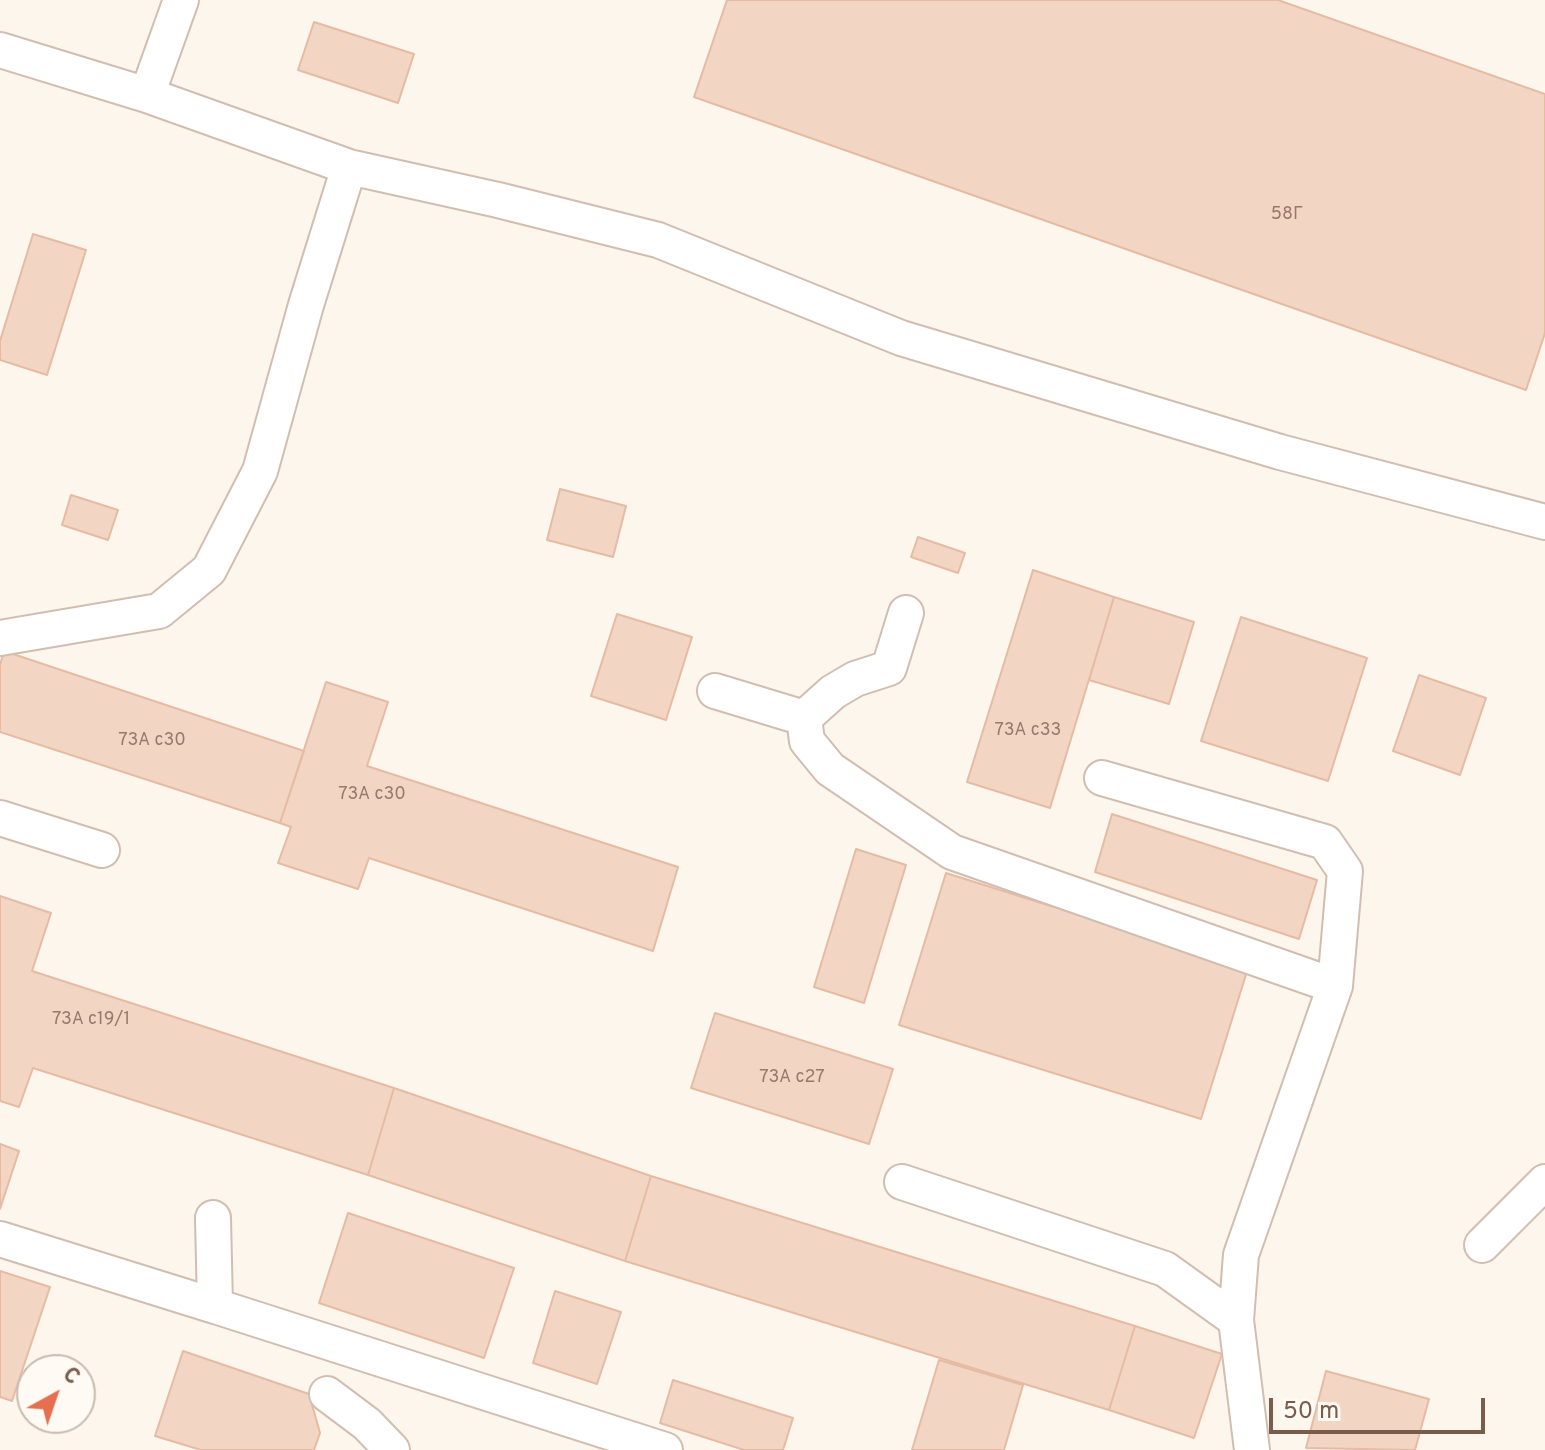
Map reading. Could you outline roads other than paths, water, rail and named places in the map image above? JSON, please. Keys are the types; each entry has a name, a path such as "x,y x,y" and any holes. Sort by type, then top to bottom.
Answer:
{"lane":[{"path":"147,95 181,0"},
{"path":"0,50 147,95 349,167 658,240 901,338 1280,452 1545,522"},
{"path":"0,638 159,611 209,570 260,471 306,305 349,167"},
{"path":"804,718 833,692 855,679 889,668 906,613"},
{"path":"715,691 804,718"},
{"path":"804,718 807,741 830,769 952,852 1335,986"},
{"path":"1102,778 1325,842 1345,871 1335,986 1241,1255 1236,1320 1252,1450"},
{"path":"0,818 102,850"},
{"path":"902,1182 1165,1269 1236,1320"},
{"path":"1482,1245 1545,1182"},
{"path":"213,1218 215,1306"},
{"path":"0,1239 647,1448"},
{"path":"327,1394 367,1424 392,1450"}]}
